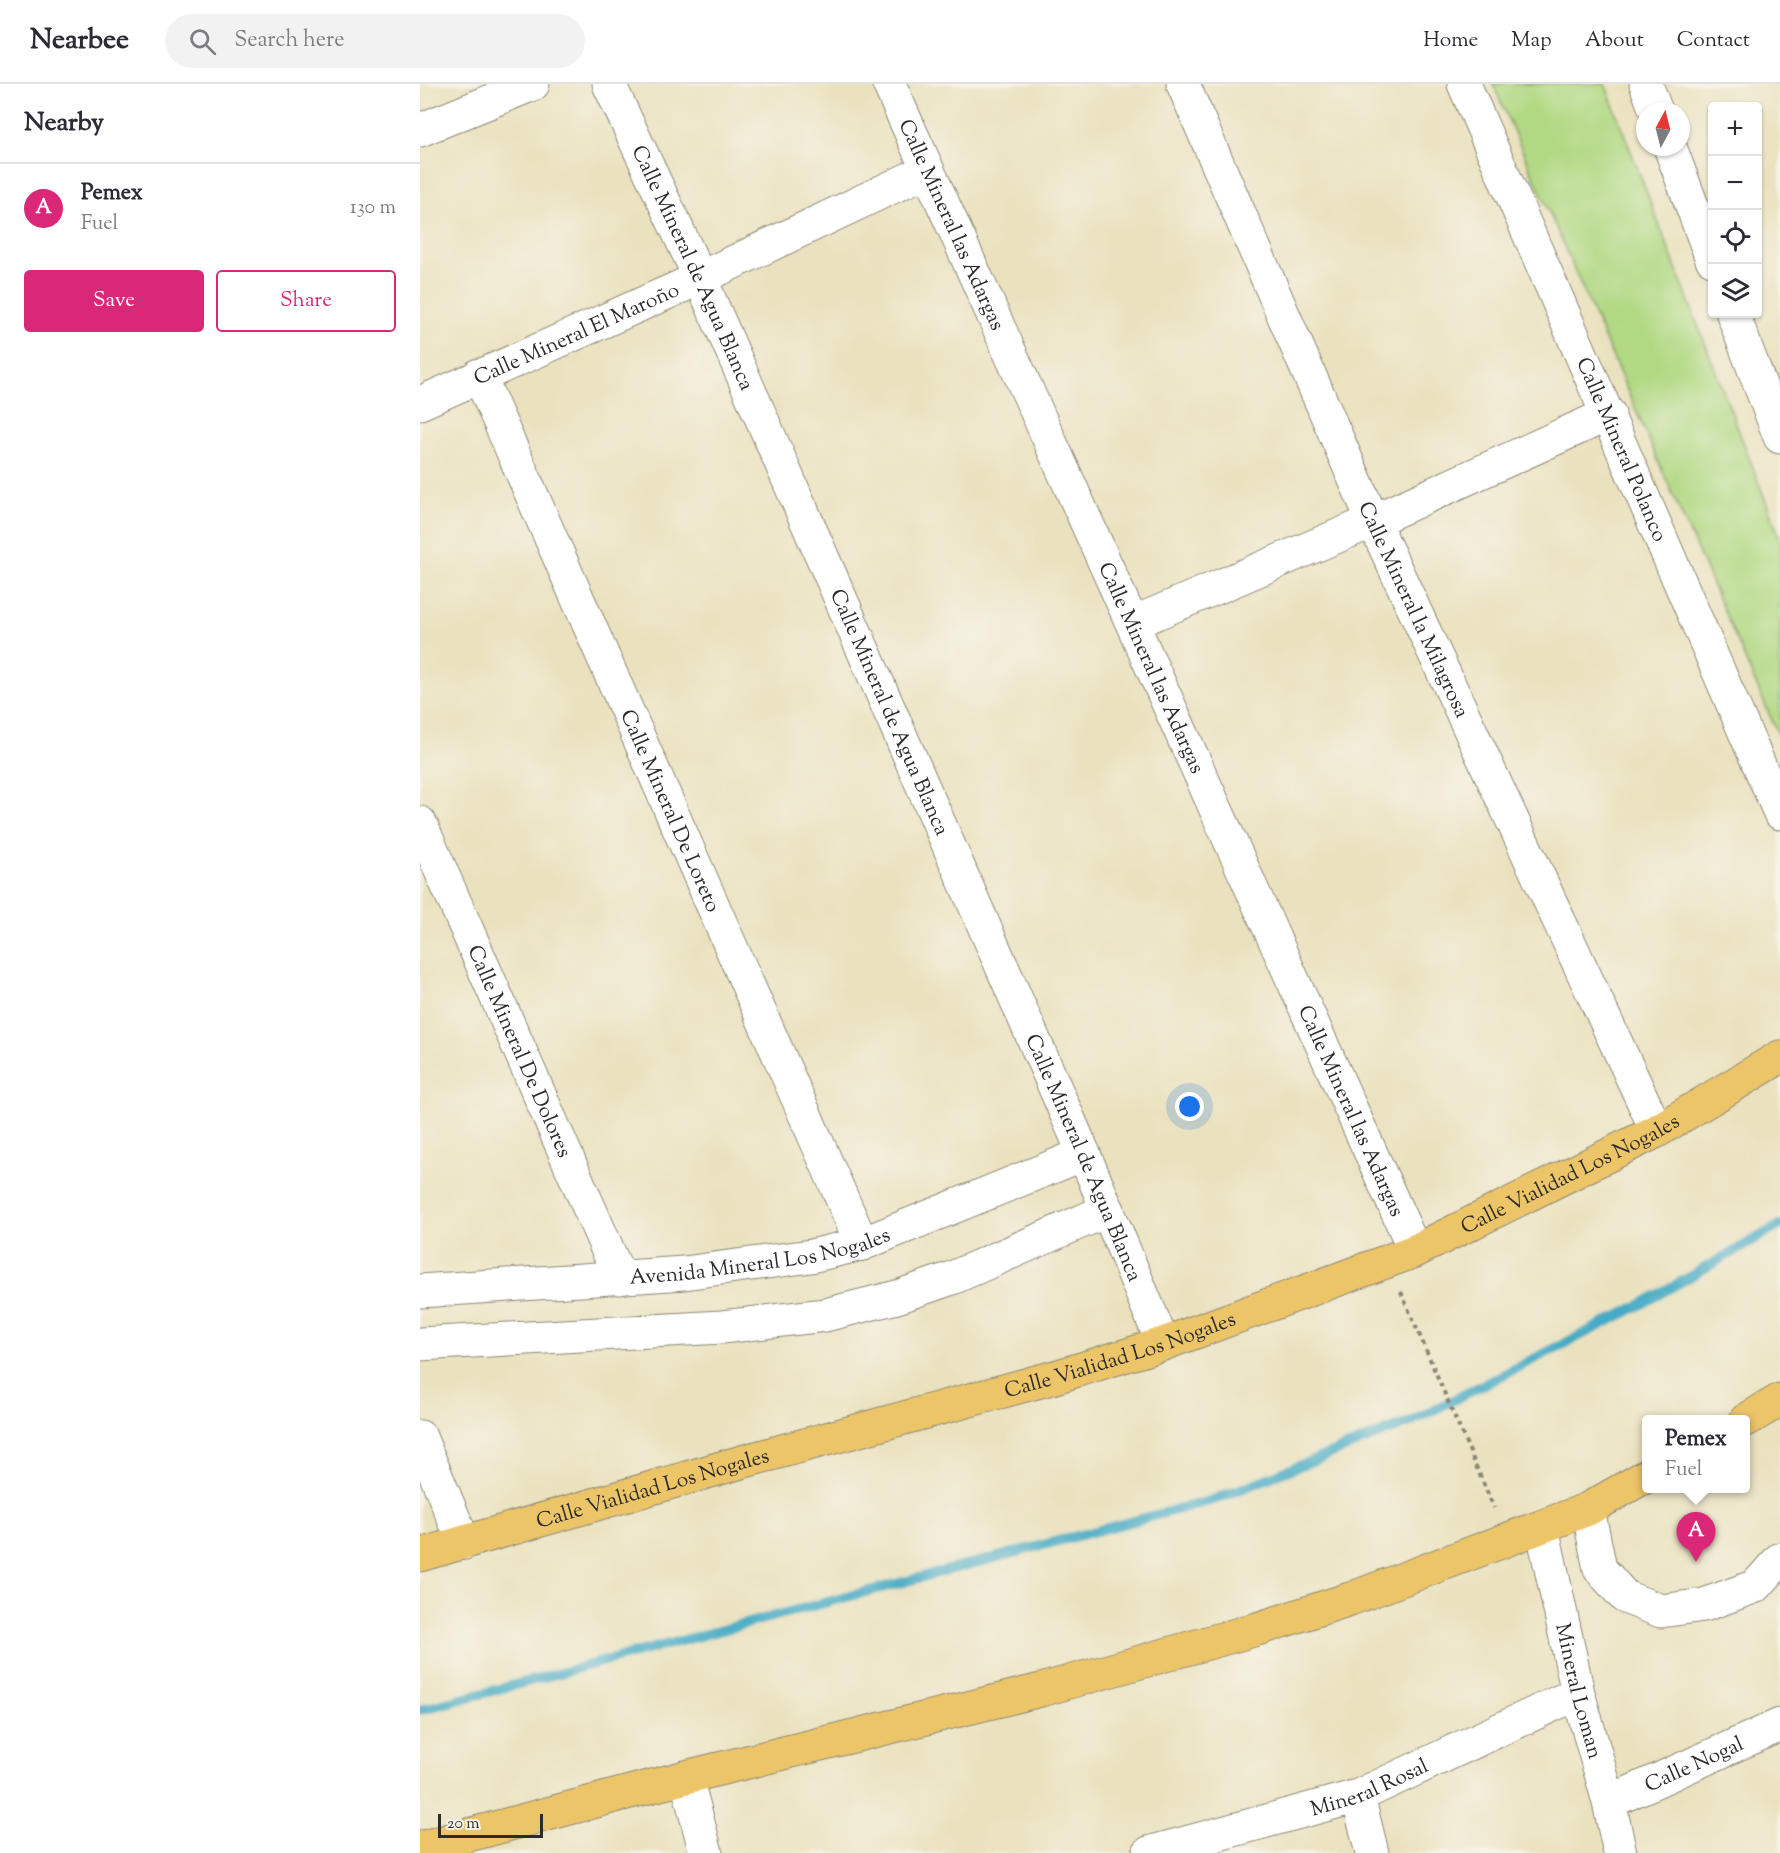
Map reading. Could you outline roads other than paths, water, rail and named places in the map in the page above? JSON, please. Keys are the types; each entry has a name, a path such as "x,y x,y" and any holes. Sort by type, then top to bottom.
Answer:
{"highway":[{"name":"Calle Vialidad Los Nogales","path":"420,1555 745,1461 1056,1377 1163,1344 1415,1251 1657,1131 1780,1057"},
{"path":"1750,1418 1780,1400"},
{"path":"420,1848 686,1777 1041,1690 1257,1629 1361,1595 1542,1527 1588,1509 1642,1479"}],"street":[{"path":"420,130 533,84"},
{"name":"Calle Mineral de Agua Blanca","path":"609,84 700,278 1084,1154 1163,1344"},
{"name":"Calle Mineral las Adargas","path":"889,84 926,171 1133,623 1415,1251"},
{"name":"Calle Mineral la Milagrosa","path":"1183,84 1373,521 1657,1131"},
{"name":"Calle Mineral Polanco","path":"1464,84 1780,813"},
{"path":"1646,84 1653,102"},
{"path":"1673,156 1708,246"},
{"name":"Calle Mineral El Maroño","path":"420,404 479,375 700,278 926,171"},
{"path":"1735,318 1780,437"},
{"name":"Calle Mineral De Loreto","path":"479,375 862,1244"},
{"path":"1133,623 1373,521 1609,414"},
{"name":"Calle Mineral De Dolores","path":"420,823 620,1278"},
{"name":"Avenida Mineral Los Nogales","path":"420,1291 620,1278 811,1256 862,1244 1084,1154"},
{"path":"420,1344 722,1326 825,1315 897,1297 952,1278 1108,1210"},
{"path":"420,1437 464,1542"},
{"path":"1588,1509 1600,1569 1625,1597 1661,1611 1704,1605 1756,1586 1780,1559"},
{"name":"Mineral Loman","path":"1542,1527 1578,1693 1609,1802 1620,1853"},
{"name":"Mineral Rosal","path":"1149,1853 1358,1796 1578,1693"},
{"name":"Calle Nogal","path":"1609,1802 1780,1725"},
{"path":"686,1777 706,1853"},
{"path":"1358,1796 1372,1853"}],"waterway":[{"path":"420,1710 1213,1500 1410,1422 1642,1304 1780,1225"}],"place":[{"name":"Pemex","path":"1696,1562"}]}
